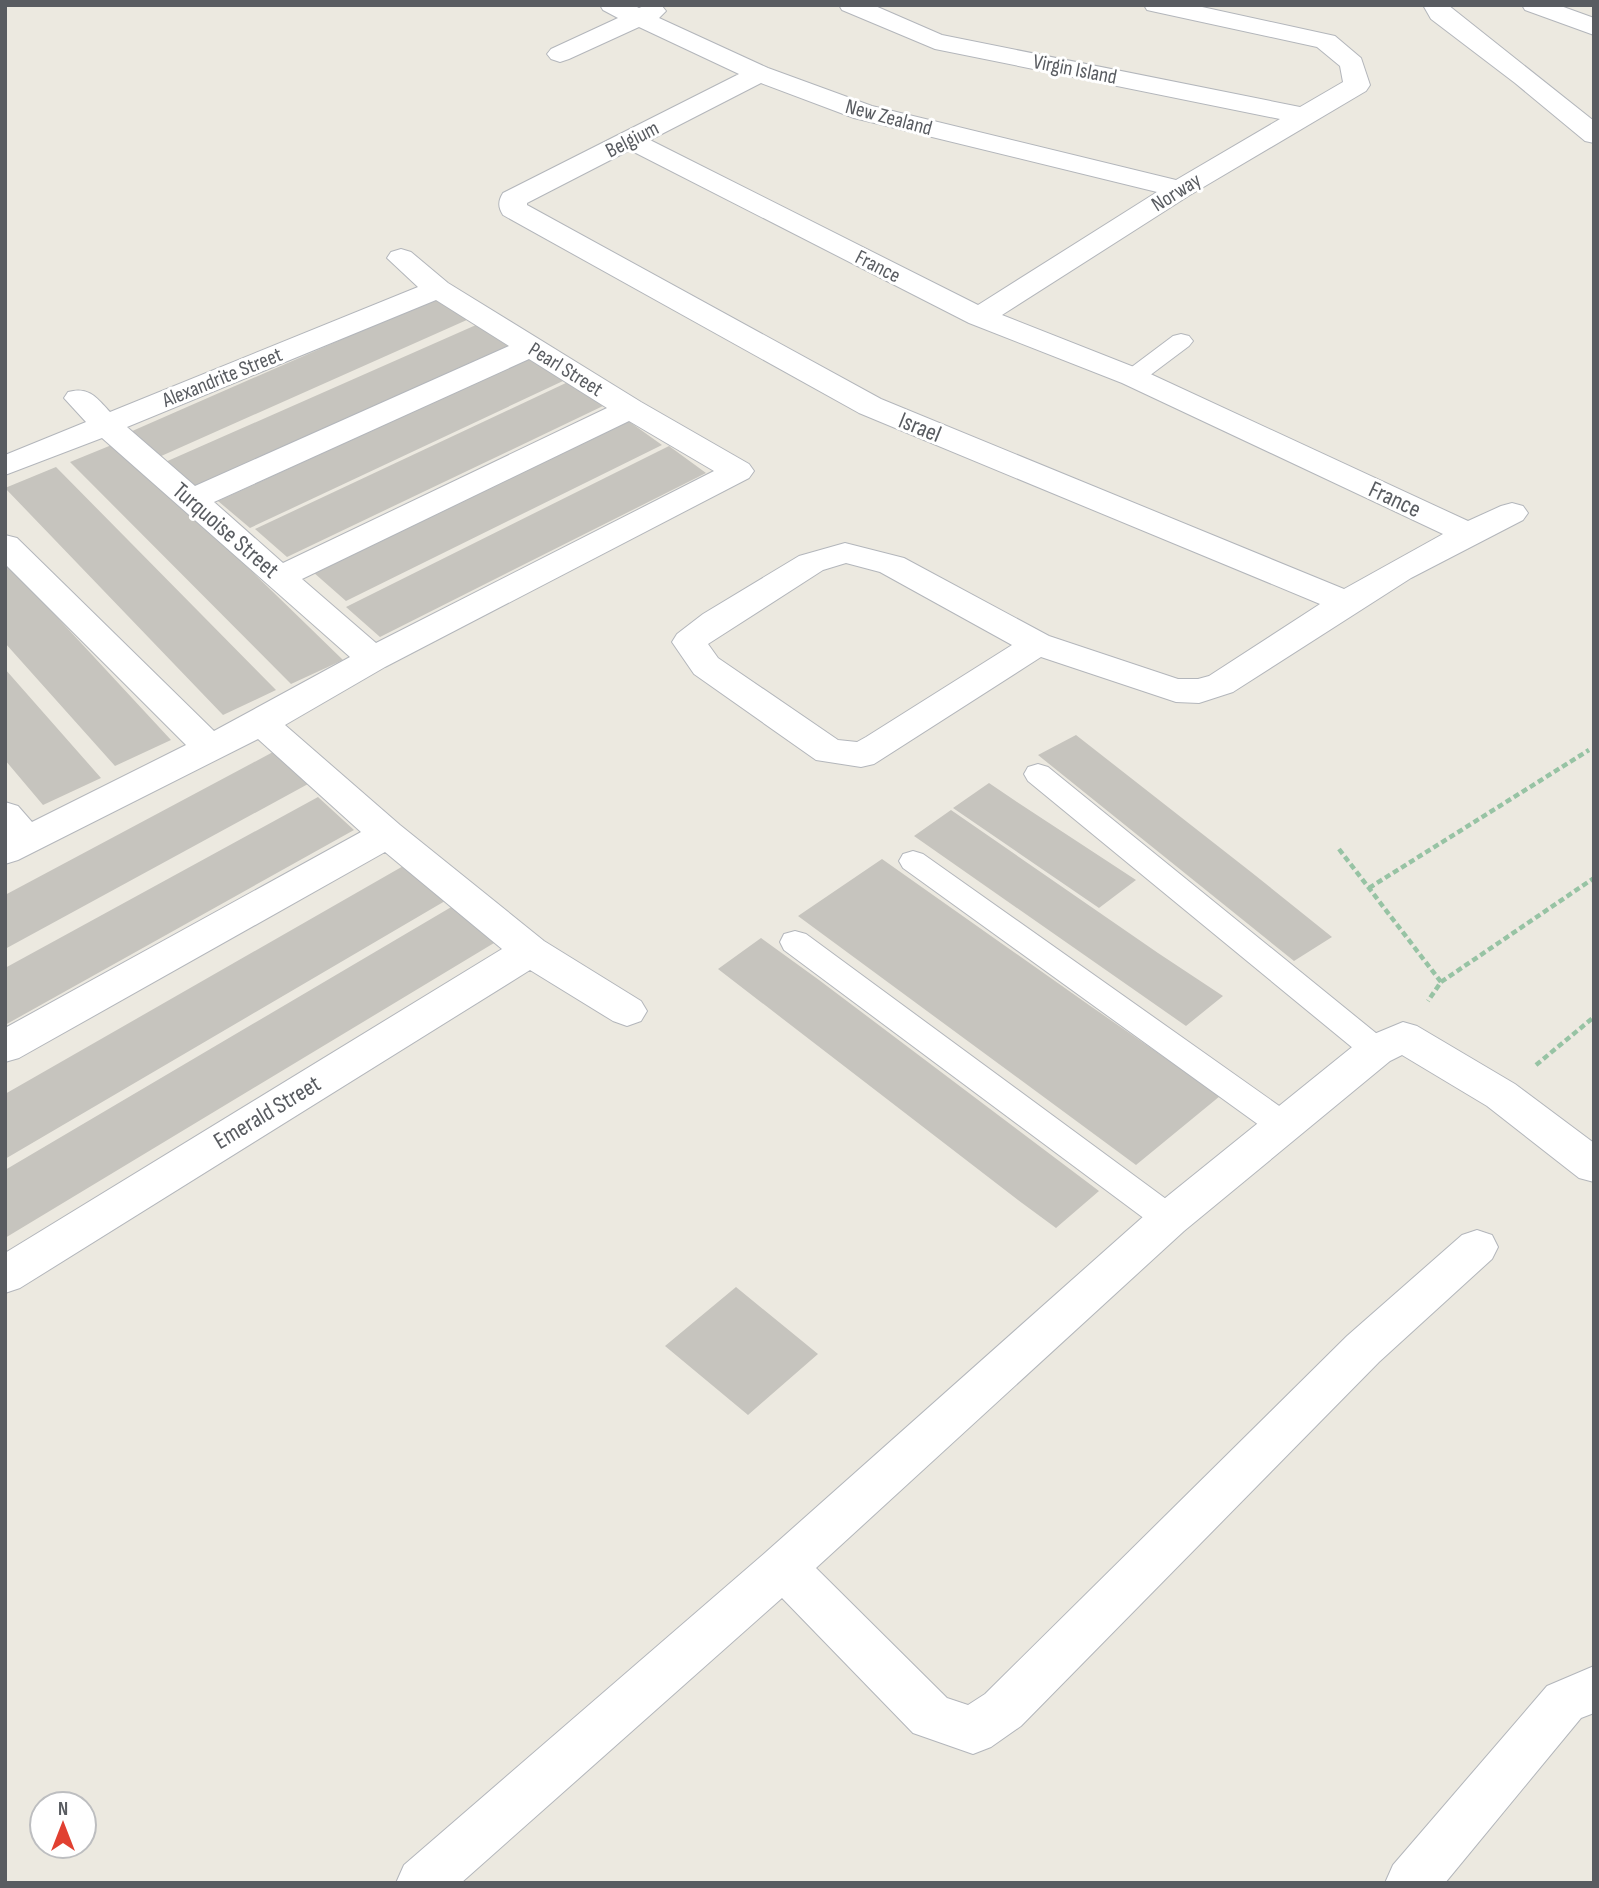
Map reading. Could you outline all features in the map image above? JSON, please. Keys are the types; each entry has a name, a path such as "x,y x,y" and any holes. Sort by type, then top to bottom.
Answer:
{"street":[{"name":"New Zealand","path":"612,5 759,74 863,112 1180,189"},
{"path":"560,54 664,5"},
{"name":"Virgin Island","path":"851,5 935,41 1305,116"},
{"name":"Norway","path":"979,317 1180,189 1357,85 1352,63 1326,41 1156,5"},
{"path":"1435,5 1440,14 1524,77 1594,135"},
{"path":"1534,5 1594,27"},
{"name":"Belgium","path":"513,209 513,199 759,74"},
{"name":"France","path":"630,140 979,317 1133,377 1466,532"},
{"name":"Israel","path":"513,209 870,406 1347,603"},
{"name":"Pearl Street","path":"373,660 738,471 630,409 438,289 401,258"},
{"name":"Alexandrite Street","path":"5,466 438,289"},
{"path":"192,500 531,347"},
{"name":"Turquoise Street","path":"79,398 105,424 373,660"},
{"path":"280,577 630,409"},
{"path":"1037,644 861,755 829,751 706,666 689,642 715,622 811,563 845,553 892,565 1037,644 1176,690 1199,691 1221,684 1347,603 1466,532 1512,513"},
{"path":"5,545 209,747"},
{"path":"12,835 261,723 373,660"},
{"path":"261,723 387,834 530,951 627,1011"},
{"path":"5,1046 387,834"},
{"name":"Emerald Street","path":"5,1275 530,951"},
{"path":"422,1883 783,1567 1169,1219 1282,1124 1390,1043 1501,1095 1594,1166"},
{"path":"783,1567 931,1716 973,1730 1003,1710 1363,1349 1477,1247"},
{"path":"1411,1883 1564,1702 1594,1689"}],"lane":[{"path":"1133,377 1181,341"},
{"path":"1038,774 1390,1043"},
{"path":"913,862 1282,1124"},
{"path":"795,942 1169,1219"}],"path":[{"path":"1369,888 1589,750"},
{"path":"1339,849 1441,982"},
{"path":"1390,1043 1441,982 1594,878"},
{"path":"1501,1095 1594,1017"}],"building":[{"path":"436,298 469,319 159,457 130,432"},
{"path":"476,325 508,346 193,489 163,463"},
{"path":"530,358 563,381 250,528 218,501"},
{"path":"568,382 603,406 287,557 255,529"},
{"path":"627,420 662,445 346,601 313,572"},
{"path":"119,442 343,660 291,684 70,462"},
{"path":"669,446 706,473 380,637 346,607"},
{"path":"56,467 276,690 223,715 5,488"},
{"path":"5,561 171,740 115,766 5,643"},
{"path":"5,669 101,778 43,805 5,760"},
{"path":"1076,735 1332,937 1294,961 1038,755"},
{"path":"273,752 308,784 5,949 5,895"},
{"path":"989,783 1136,880 1099,908 953,808"},
{"path":"318,797 354,830 5,1025 5,968"},
{"path":"951,810 1223,996 1186,1026 914,836"},
{"path":"882,859 1220,1096 1136,1165 798,916"},
{"path":"405,865 445,901 5,1159 5,1094"},
{"path":"453,906 494,943 5,1238 5,1170"},
{"path":"761,938 1099,1191 1056,1228 1022,1203 718,969"},
{"path":"736,1287 818,1354 748,1415 665,1346"}]}
